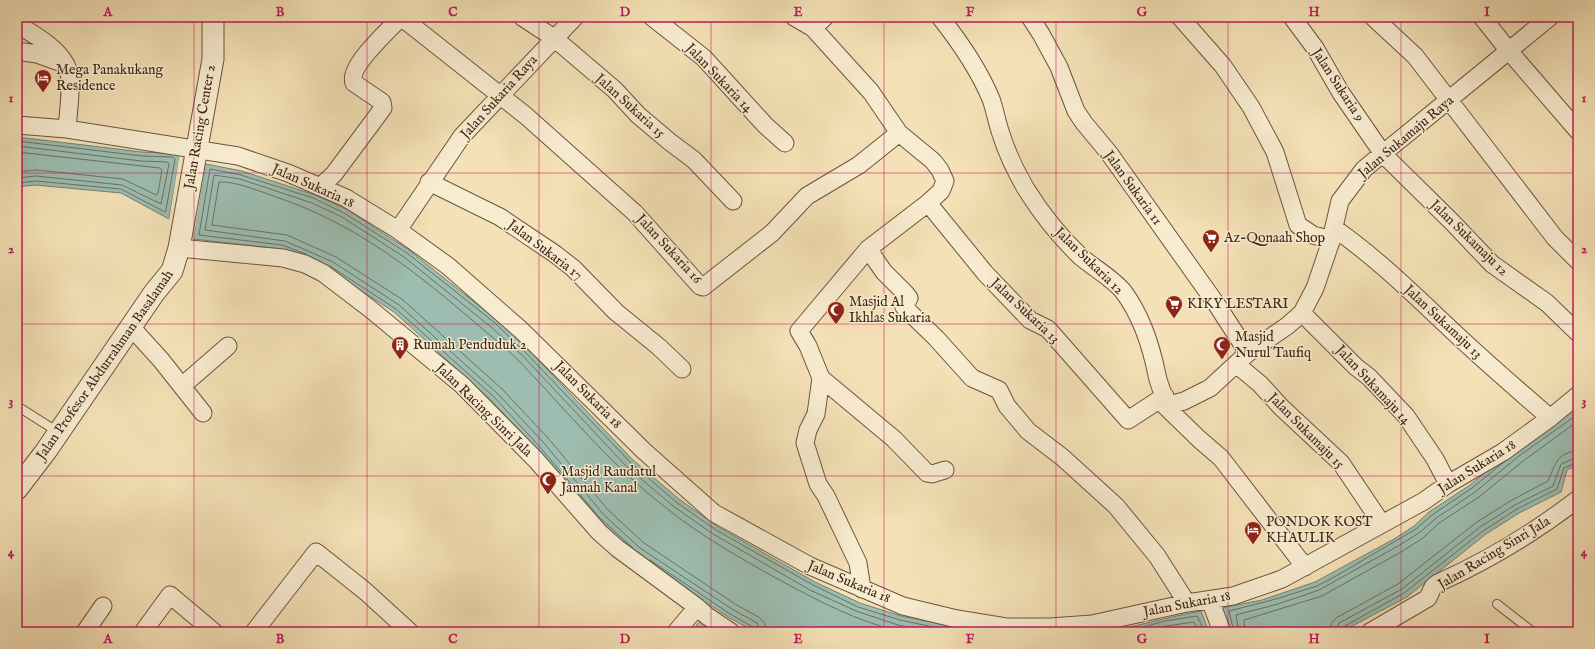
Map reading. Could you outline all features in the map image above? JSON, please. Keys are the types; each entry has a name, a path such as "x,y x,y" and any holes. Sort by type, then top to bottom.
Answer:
{"street":[{"name":"Jalan Racing Center 2","path":"180,242 213,59 213,17"},
{"path":"320,187 334,174 383,108 382,102 354,83 353,73 366,55 401,17 499,96"},
{"name":"Jalan Sukaria 15","path":"522,17 554,38 614,90 638,115 694,160 733,202"},
{"name":"Jalan Sukaria Raya","path":"398,230 429,182 462,136 575,17"},
{"name":"Jalan Sukaria 14","path":"652,17 704,58 765,125 784,143"},
{"path":"794,17 819,22 900,133 933,161 940,170 945,181 941,191 928,203 868,250 799,331 808,346 822,378 894,439 928,473 932,474 945,470"},
{"name":"Jalan Sukaria 12","path":"940,17 958,40 991,99 1007,150 1025,188 1044,216 1066,241 1082,257 1122,290 1133,307 1144,326 1159,385 1165,401"},
{"name":"Jalan Sukaria 11","path":"1030,17 1051,53 1084,123 1108,153 1217,305 1242,358"},
{"path":"1180,17 1222,66 1251,107 1275,152 1298,225 1313,235 1333,234"},
{"name":"Jalan Sukaria 9","path":"1292,17 1315,48 1341,93 1383,154"},
{"path":"1373,17 1415,56 1555,238 1578,261"},
{"path":"1482,17 1509,52 1572,111 1578,131"},
{"name":"Jalan Sukamaju Raya","path":"1165,401 1200,394 1210,388 1242,358 1287,326 1302,313 1315,288 1333,234 1340,201 1347,189 1364,169 1450,101 1550,17"},
{"path":"17,24 48,44 67,65 70,75 67,129"},
{"path":"17,51 37,54 67,65"},
{"name":"Jalan Sukaria 16","path":"499,96 525,115 635,213 700,286 703,287 772,233 807,196 858,165 900,133"},
{"name":"Jalan Sukaria 18","path":"17,125 67,129 196,153 238,156 346,198 398,230 448,266 504,314 649,456 714,513 810,566 862,589 904,606 957,619 1006,627 1050,627 1092,624 1187,603 1211,603 1254,590 1282,579 1305,567 1424,501 1448,484 1503,452 1578,396"},
{"name":"Jalan Sukamaju 12","path":"1383,154 1492,264 1547,303 1578,333"},
{"name":"Jalan Sukaria 17","path":"429,182 500,217 555,254 573,268 616,312 659,347 682,369"},
{"name":"Jalan Sukaria 13","path":"928,203 985,273 1030,320 1048,330 1128,420 1165,401"},
{"name":"Jalan Sukamaju 13","path":"1333,234 1370,254 1471,348 1550,418"},
{"name":"Jalan Profesor Abdurrahman Basalamah","path":"17,489 172,271 180,242"},
{"name":"Jalan Racing Sinri Jala","path":"180,242 283,258 305,264 323,273 369,308 462,385 536,460 599,532 617,548 707,616 731,632"},
{"path":"868,250 884,272 909,298 904,307 908,312 936,338 972,378 999,390 1008,406 1028,431 1062,457 1116,506 1157,556 1187,603"},
{"name":"Jalan Sukamaju 14","path":"1302,313 1406,416 1435,459 1448,484"},
{"path":"131,328 160,360 203,413"},
{"path":"182,386 228,346"},
{"name":"Jalan Sukamaju 15","path":"1242,358 1260,384 1281,407 1341,463 1382,524"},
{"path":"822,378 816,414 808,430 805,443 818,484 826,496 858,563 862,589"},
{"path":"1165,401 1199,439 1221,458 1305,567"},
{"name":"Jalan Racing Sinri Jala","path":"1370,632 1428,598 1438,583 1525,536 1578,499"},
{"path":"254,632 316,552 365,591 410,632"},
{"path":"143,632 170,595 214,632"},
{"path":"1211,603 1222,632"},
{"path":"85,632 103,606"},
{"path":"676,632 697,607"},
{"path":"708,622 723,632"}],"lane":[{"path":"17,406 58,433"},
{"path":"1497,604 1533,632"}],"green space":[{"path":"700,621 710,631 691,632"}],"water":[{"path":"17,137 142,152 180,154 169,219 121,193 35,185 17,187"},
{"path":"206,164 242,171 315,195 346,209 409,250 497,320 529,350 633,460 679,499 718,527 815,582 860,603 901,616 981,632 755,632 728,617 635,555 598,521 536,448 491,400 394,312 329,270 282,249 193,239"},
{"path":"1578,403 1578,465 1567,470 1561,492 1519,513 1486,534 1407,597 1341,632 1231,632 1222,608 1262,600 1315,582 1394,539 1414,526 1429,512 1470,485 1513,449"},
{"path":"1201,611 1209,632 1099,632 1125,628"}],"pier":[{"path":"180,152 182,154 171,219 169,221"},
{"path":"207,162 193,241 191,238 205,163"}],"place":[{"name":"Mega Panakukang Residence","path":"43,93"},
{"name":"Az-Qonaah Shop","path":"1211,253"},
{"name":"KIKY LESTARI","path":"1174,319"},
{"name":"Masjid Al Ikhlas Sukaria","path":"836,325"},
{"name":"Rumah Penduduk 2","path":"400,360"},
{"name":"Masjid Nurul Taufiq","path":"1222,360"},
{"name":"Masjid Raudatul Jannah Kanal","path":"548,495"},
{"name":"PONDOK KOST KHAULIK","path":"1253,545"}]}
